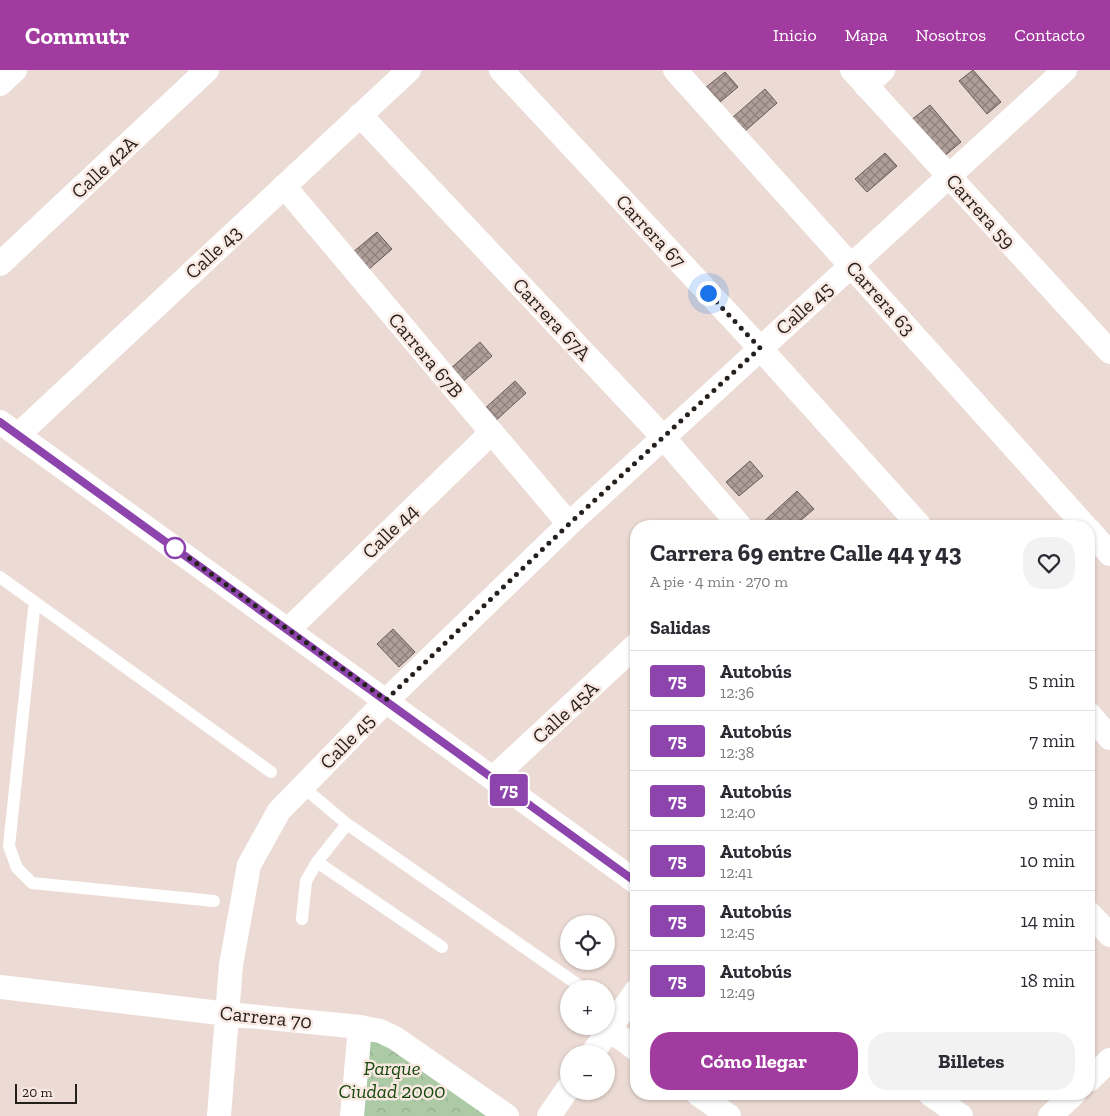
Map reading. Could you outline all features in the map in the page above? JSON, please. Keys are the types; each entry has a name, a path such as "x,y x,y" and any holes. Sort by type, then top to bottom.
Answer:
{"street":[{"path":"0,84 15,70"},
{"name":"Calle 42A","path":"0,264 207,70"},
{"name":"Calle 43","path":"9,428 284,186 410,70"},
{"name":"Carrera 67","path":"501,70 760,348 915,520"},
{"name":"Carrera 63","path":"675,70 1082,520"},
{"name":"Calle 45","path":"219,1116 231,966 249,865 279,811 386,700 569,524 1064,70"},
{"name":"Carrera 59","path":"867,75 949,176 1110,352"},
{"name":"Carrera 67A","path":"360,116 663,437 735,520"},
{"name":"Carrera 67B","path":"284,186 569,524"},
{"path":"9,428 630,878"},
{"name":"Calle 44","path":"288,630 491,433"},
{"name":"Calle 45A","path":"493,778 630,651"},
{"path":"1095,721 1110,738"},
{"path":"1095,919 1110,935"},
{"name":"Carrera 70","path":"0,987 228,1014 360,1027 380,1031 395,1038 507,1116"},
{"path":"615,1021 630,999"},
{"path":"352,1116 360,1027"},
{"path":"615,1033 630,1045"},
{"path":"1095,1074 1110,1060"},
{"path":"548,1116 560,1099"},
{"path":"706,1100 728,1116"},
{"path":"938,1100 961,1116"},
{"path":"1050,1116 1067,1100"}],"lane":[{"path":"0,577 271,772"},
{"path":"37,604 34,609 9,846 17,868 32,882 214,901"},
{"path":"303,787 347,824 571,980"},
{"path":"302,919 306,881 317,862 347,824"},
{"path":"317,862 442,947"}],"green space":[{"name":"Parque Ciudad 2000","path":"360,1027 507,1116 352,1116"}],"building":[{"path":"973,70 1001,102 987,114 959,81"},
{"path":"725,72 738,87 713,108 700,92"},
{"path":"765,89 777,103 744,132 732,118"},
{"path":"930,105 961,142 942,158 910,121"},
{"path":"885,153 897,166 867,192 855,179"},
{"path":"377,232 392,249 361,276 346,258"},
{"path":"480,342 492,356 460,384 448,371"},
{"path":"515,381 526,393 492,424 481,412"},
{"path":"750,461 763,476 739,496 726,482"},
{"path":"797,491 814,509 801,520 766,520"},
{"path":"393,629 415,652 399,667 377,644"}],"bus line":[{"name":"75","path":"0,422 630,878"}],"route":[{"path":"175,548 386,700 569,524 760,348 708,293"}]}
